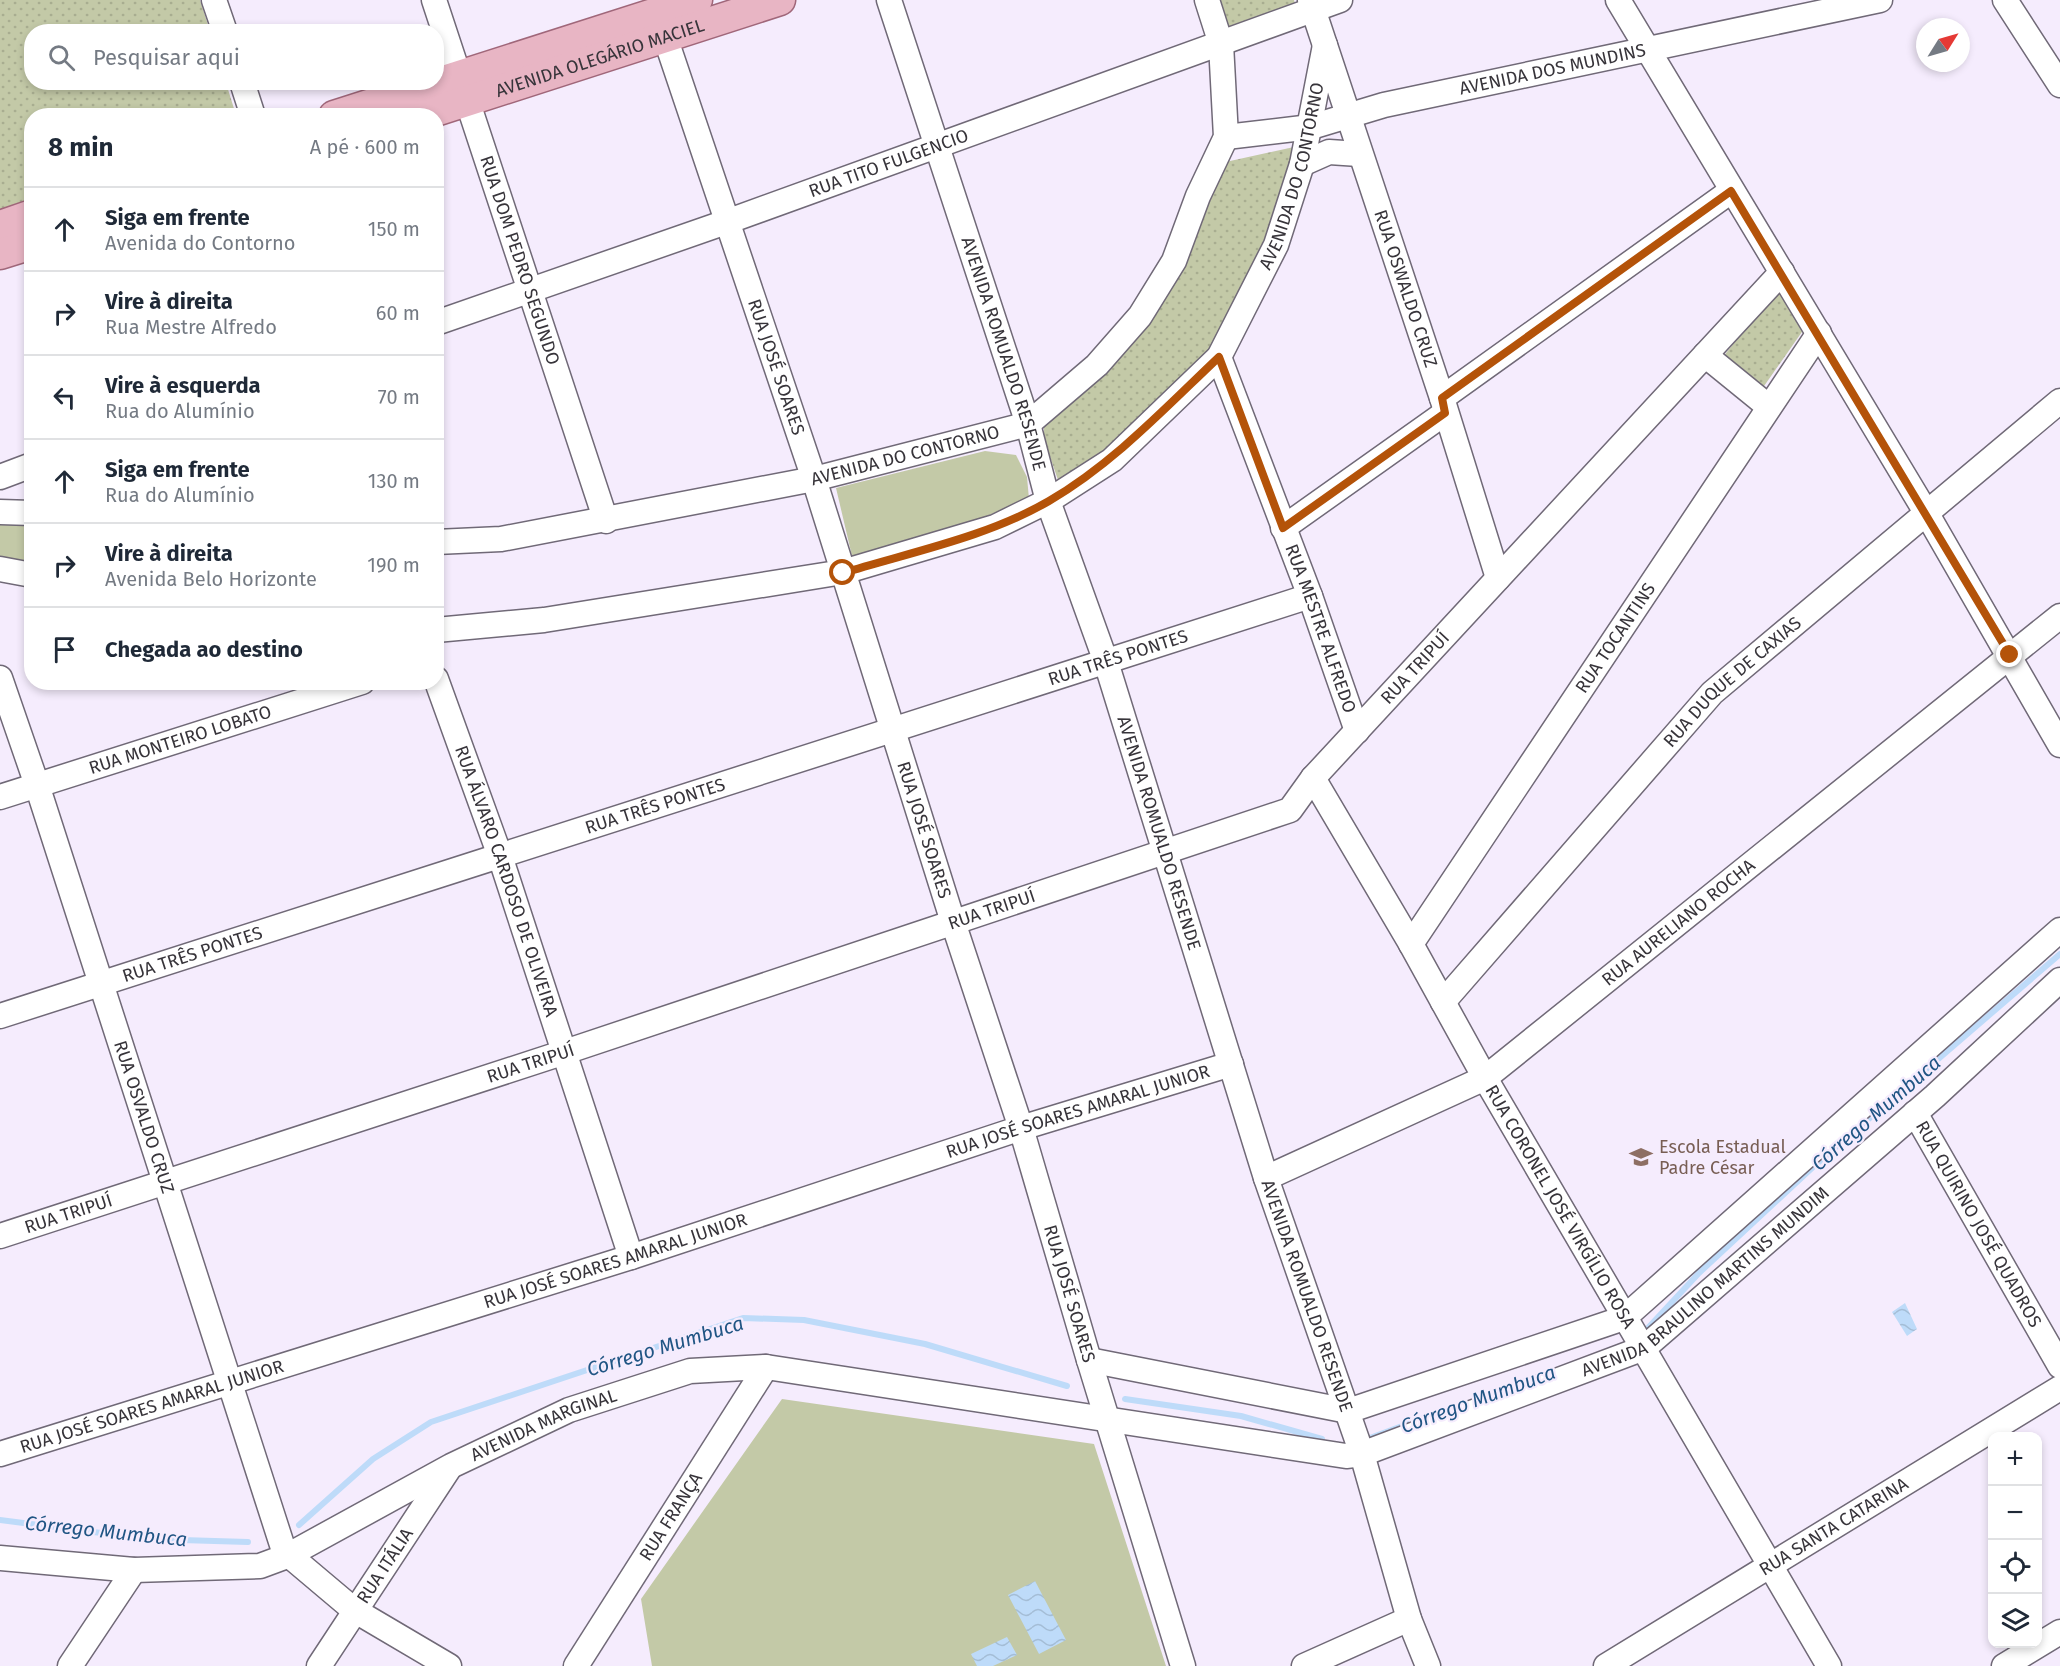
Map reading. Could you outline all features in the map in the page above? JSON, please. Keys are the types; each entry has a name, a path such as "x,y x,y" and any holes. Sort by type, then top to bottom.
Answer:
{"main road":[{"name":"AVENIDA OLEGÁRIO MACIEL","path":"371,108 463,88 658,17 697,0"},
{"name":"AVENIDA OLEGÁRIO MACIEL","path":"658,17 780,0"},
{"name":"AVENIDA OLEGÁRIO MACIEL","path":"432,108 463,88"},
{"path":"0,226 24,218"},
{"path":"0,254 24,246"}],"street":[{"path":"214,0 222,24"},
{"name":"RUA DOM PEDRO SEGUNDO","path":"434,0 442,24"},
{"name":"AVENIDA ROMUALDO RESENDE","path":"888,0 1028,424 1048,501 1106,662 1266,1178 1362,1454 1409,1619 1428,1666"},
{"name":"AVENIDA DO CONTORNO","path":"444,542 501,540 606,521 814,479 1028,424 1097,365 1140,316 1174,261 1198,196 1226,137 1221,45 1208,0"},
{"name":"RUA TITO FULGENCIO","path":"444,320 1221,45 1312,5 1340,0"},
{"path":"1618,0 1927,514 2060,745"},
{"name":"AVENIDA DOS MUNDINS","path":"1226,137 1311,127 1384,105 1880,0"},
{"path":"2005,0 2060,85"},
{"name":"RUA OSWALDO CRUZ","path":"1312,5 1346,116 1443,405 1498,578"},
{"name":"RUA JOSÉ SOARES","path":"658,17 729,221 814,479 953,922 1021,1128 1183,1666"},
{"name":"RUA DOM PEDRO SEGUNDO","path":"444,30 528,292 606,521"},
{"name":"AVENIDA DO CONTORNO","path":"444,629 544,620 843,573 995,527 1048,501 1112,460 1219,357 1276,245 1302,164 1311,127 1325,45"},
{"path":"245,90 250,108"},
{"path":"1302,164 1329,152 1359,154"},
{"path":"1283,528 1443,405 1731,191"},
{"name":"RUA TRIPUÍ","path":"0,1236 562,1053 1290,810 1313,778 1782,272"},
{"name":"RUA TOCANTINS","path":"1411,944 1819,333"},
{"path":"1705,355 1769,407"},
{"name":"RUA MESTRE ALFREDO","path":"1219,357 1310,596 1357,731"},
{"name":"RUA DUQUE DE CAXIAS","path":"1443,1002 1712,693 2060,401"},
{"path":"0,477 24,468"},
{"path":"0,512 24,513"},
{"path":"0,569 24,574"},
{"name":"RUA TRÊS PONTES","path":"0,1016 1310,596"},
{"name":"RUA AURELIANO ROCHA","path":"1266,1178 1485,1078 2060,616"},
{"name":"RUA OSVALDO CRUZ","path":"0,678 102,983 282,1546"},
{"name":"RUA MONTEIRO LOBATO","path":"0,797 337,690"},
{"name":"RUA ÁLVARO CARDOSO DE OLIVEIRA","path":"440,690 500,856 562,1053 631,1257"},
{"name":"RUA CORONEL JOSÉ VIRGÍLIO ROSA","path":"1313,778 1411,944 1485,1078 1624,1318 1644,1348 1829,1666"},
{"name":"AVENIDA BRAULINO MARTINS MUNDIM","path":"1348,1412 1624,1318 2060,930"},
{"name":"AVENIDA BRAULINO MARTINS MUNDIM","path":"1107,1418 1346,1456 1362,1454 1644,1348 1915,1113 2060,980"},
{"name":"RUA JOSÉ SOARES AMARAL JUNIOR","path":"0,1454 631,1257 1021,1128 1231,1064"},
{"name":"RUA QUIRINO JOSÉ QUADROS","path":"1915,1113 2060,1366"},
{"path":"1089,1360 1348,1412"},
{"name":"AVENIDA MARGINAL","path":"0,1558 134,1570 260,1566 282,1546 568,1410 690,1371 766,1367 1107,1418"},
{"name":"RUA FRANÇA","path":"576,1666 766,1367"},
{"name":"RUA SANTA CATARINA","path":"1606,1666 2060,1388"},
{"name":"RUA ITÁLIA","path":"319,1666 451,1466"},
{"path":"282,1546 354,1610 449,1666"},
{"path":"70,1666 134,1570"},
{"path":"1304,1666 1409,1619"},
{"path":"2004,1666 2060,1632"}],"green space":[{"path":"0,0 200,0 208,24 24,24 24,90 228,90 234,108 24,108 24,204 0,212"},
{"path":"1215,0 1294,0 1296,6 1223,29"},
{"path":"1294,147 1287,182 1261,257 1223,330 1200,364 1151,418 1066,481 1058,480 1044,439 1044,426 1124,350 1153,317 1174,283 1190,250 1221,163"},
{"path":"1777,290 1804,329 1762,389 1722,358"},
{"path":"985,451 1016,455 1027,477 1029,499 919,541 874,553 852,556 836,488"},
{"path":"0,518 24,521 24,571 0,567"},
{"path":"782,1399 1094,1444 1166,1666 652,1666 641,1599"}],"water":[{"path":"1905,1303 1917,1329 1907,1336 1892,1312"},
{"path":"1035,1581 1066,1640 1039,1654 1008,1595"},
{"path":"1007,1637 1017,1655 993,1666 977,1666 971,1654"}],"waterway":[{"name":"Córrego Mumbuca","path":"1647,1329 1699,1273 1813,1167 2060,954"},
{"name":"Córrego Mumbuca","path":"299,1525 373,1459 431,1422 743,1318 804,1320 925,1344 1067,1386"},
{"name":"Córrego Mumbuca","path":"1125,1399 1241,1416 1322,1439"},
{"name":"Córrego Mumbuca","path":"1370,1438 1437,1413"},
{"name":"Córrego Mumbuca","path":"0,1520 148,1539 248,1542"}],"place":[{"name":"Escola Estadual Padre César","path":"1641,1157"}],"route":[{"path":"843,573 995,527 1048,501 1112,460 1219,357 1283,528 1445,413 1442,398 1731,191 1819,333 2010,655"}]}
